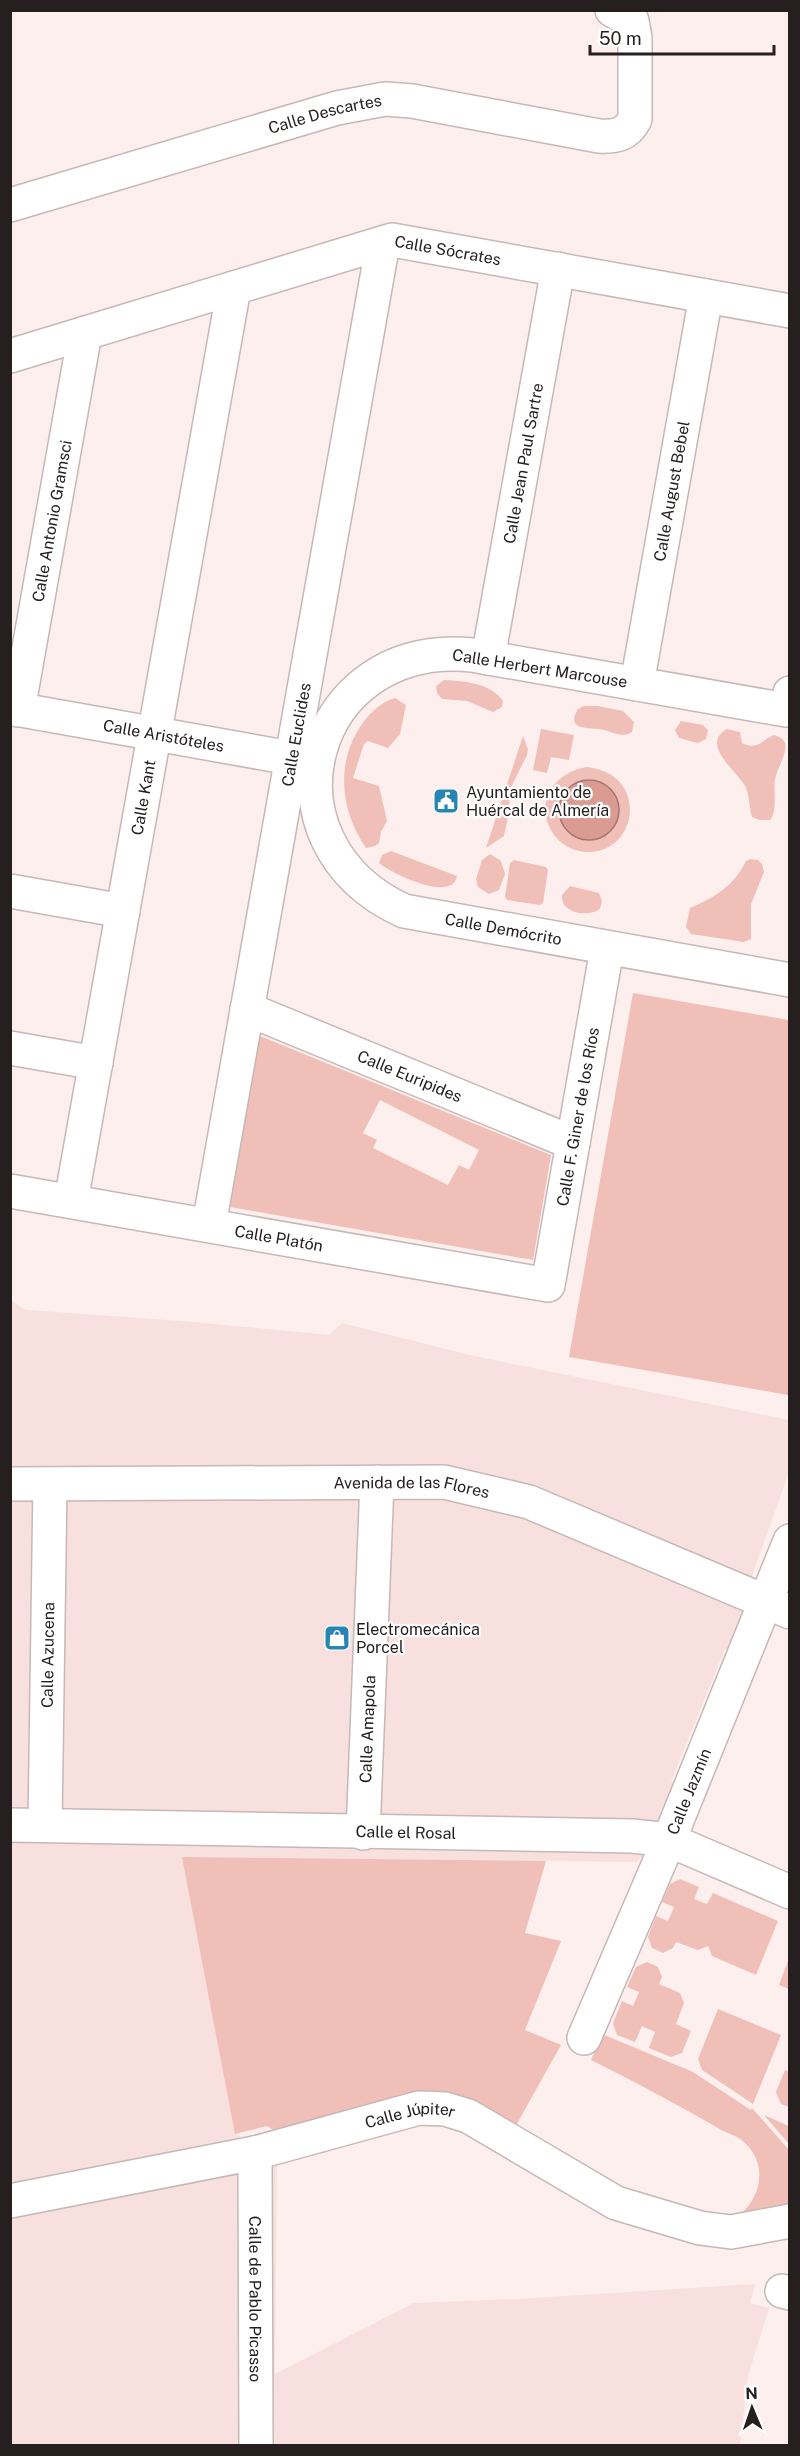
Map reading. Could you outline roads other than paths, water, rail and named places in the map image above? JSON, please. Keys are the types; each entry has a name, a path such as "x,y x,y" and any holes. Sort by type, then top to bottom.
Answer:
{"street":[{"name":"Calle Descartes","path":"10,205 363,102 385,99 412,101 613,137 628,130 635,119 635,38 632,21 612,10"},
{"name":"Calle Sócrates","path":"10,356 392,240 789,310"},
{"name":"Calle Euclides","path":"208,1226 270,880 305,760 313,637 383,243"},
{"name":"Calle Jean Paul Sartre","path":"488,658 558,269"},
{"name":"Calle Kant","path":"71,1201 234,288"},
{"name":"Calle August Bebel","path":"637,684 706,296"},
{"name":"Calle Antonio Gramsci","path":"13,706 85,333"},
{"path":"313,637 315,662 328,678 348,683 368,680"},
{"name":"Calle Herbert Marcouse","path":"305,760 351,695 368,680 386,668 428,654 450,653 488,658 786,710 789,693"},
{"name":"Calle Aristóteles","path":"13,706 305,760"},
{"name":"Calle Demócrito","path":"305,760 316,795 319,817 336,857 366,890 404,911 789,980"},
{"path":"270,880 281,856 298,846 309,845 336,857"},
{"path":"10,891 123,911"},
{"name":"Calle F. Giner de los Ríos","path":"548,1285 607,949"},
{"name":"Calle Euripides","path":"247,1009 573,1143"},
{"path":"10,1048 96,1063"},
{"name":"Calle Platón","path":"10,1191 548,1285"},
{"name":"Calle Amapola","path":"363,1833 377,1482"},
{"name":"Avenida de las Flores","path":"10,1484 444,1482 529,1502 778,1607"},
{"name":"Calle Azucena","path":"45,1825 50,1485"},
{"name":"Calle Jazmín","path":"584,2038 669,1840 778,1607 789,1541"},
{"name":"Calle el Rosal","path":"10,1825 632,1836 669,1840 789,1892"},
{"name":"Calle Júpiter","path":"10,2201 255,2153 418,2108 445,2109 468,2116 615,2203 700,2228 732,2232 789,2221"},
{"name":"Calle de Pablo Picasso","path":"255,2153 256,2445"}],"place":[{"name":"Ayuntamiento de Huércal de Almería","path":"446,801"},
{"name":"Electromecánica Porcel","path":"337,1638"}]}
